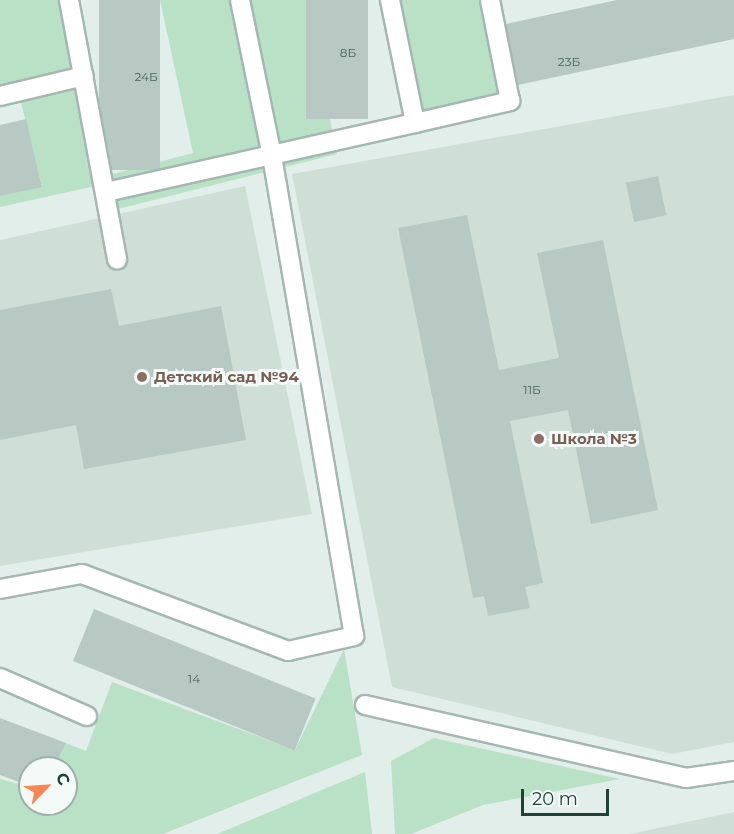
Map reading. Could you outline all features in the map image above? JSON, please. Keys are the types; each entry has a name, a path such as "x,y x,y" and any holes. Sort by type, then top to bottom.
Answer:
{"lane":[{"path":"69,0 117,260"},
{"path":"0,589 82,574 288,651 354,636 272,156 240,0"},
{"path":"390,0 415,123"},
{"path":"106,192 510,100 490,0"},
{"path":"0,96 84,76"},
{"path":"0,678 87,716"},
{"path":"365,705 686,778 734,771"}],"shaded area":[{"name":"Школа №3","path":"734,95 734,742 672,754 392,687 292,174"},
{"name":"Детский сад №94","path":"245,186 312,514 0,566 0,240"},
{"path":"734,812 734,834 630,834"}],"green space":[{"path":"0,0 64,0 100,185 0,207 0,196 42,186 17,87 0,90"},
{"path":"160,0 306,0 337,154 114,210 109,175 193,153"},
{"path":"395,0 486,0 505,97 419,116"},
{"path":"344,649 362,755 163,834 0,834 0,779 18,784 18,816 78,816 78,756 60,756 66,743 86,751 112,682 295,750"},
{"path":"434,738 620,779 483,805 411,834 395,834 391,761"},
{"path":"365,772 372,834 217,834"}],"building":[{"path":"99,0 160,0 160,170 99,170"},
{"path":"306,0 368,0 368,119 306,119"},
{"path":"617,0 734,0 734,39 518,85 506,24"},
{"path":"26,119 42,187 0,196 0,125"},
{"path":"658,176 666,215 634,222 626,183"},
{"path":"467,215 499,370 559,358 537,253 603,240 658,510 591,524 568,410 510,421 543,583 525,587 530,608 488,616 484,596 473,598 398,228"},
{"path":"111,289 119,326 221,306 246,440 84,469 76,425 0,440 0,310"},
{"path":"94,609 316,699 295,750 73,661"},
{"path":"0,718 66,743 60,756 18,756 18,782 0,775"}],"place":[{"name":"Детский сад №94","path":"142,377"},
{"name":"Школа №3","path":"539,439"}]}
